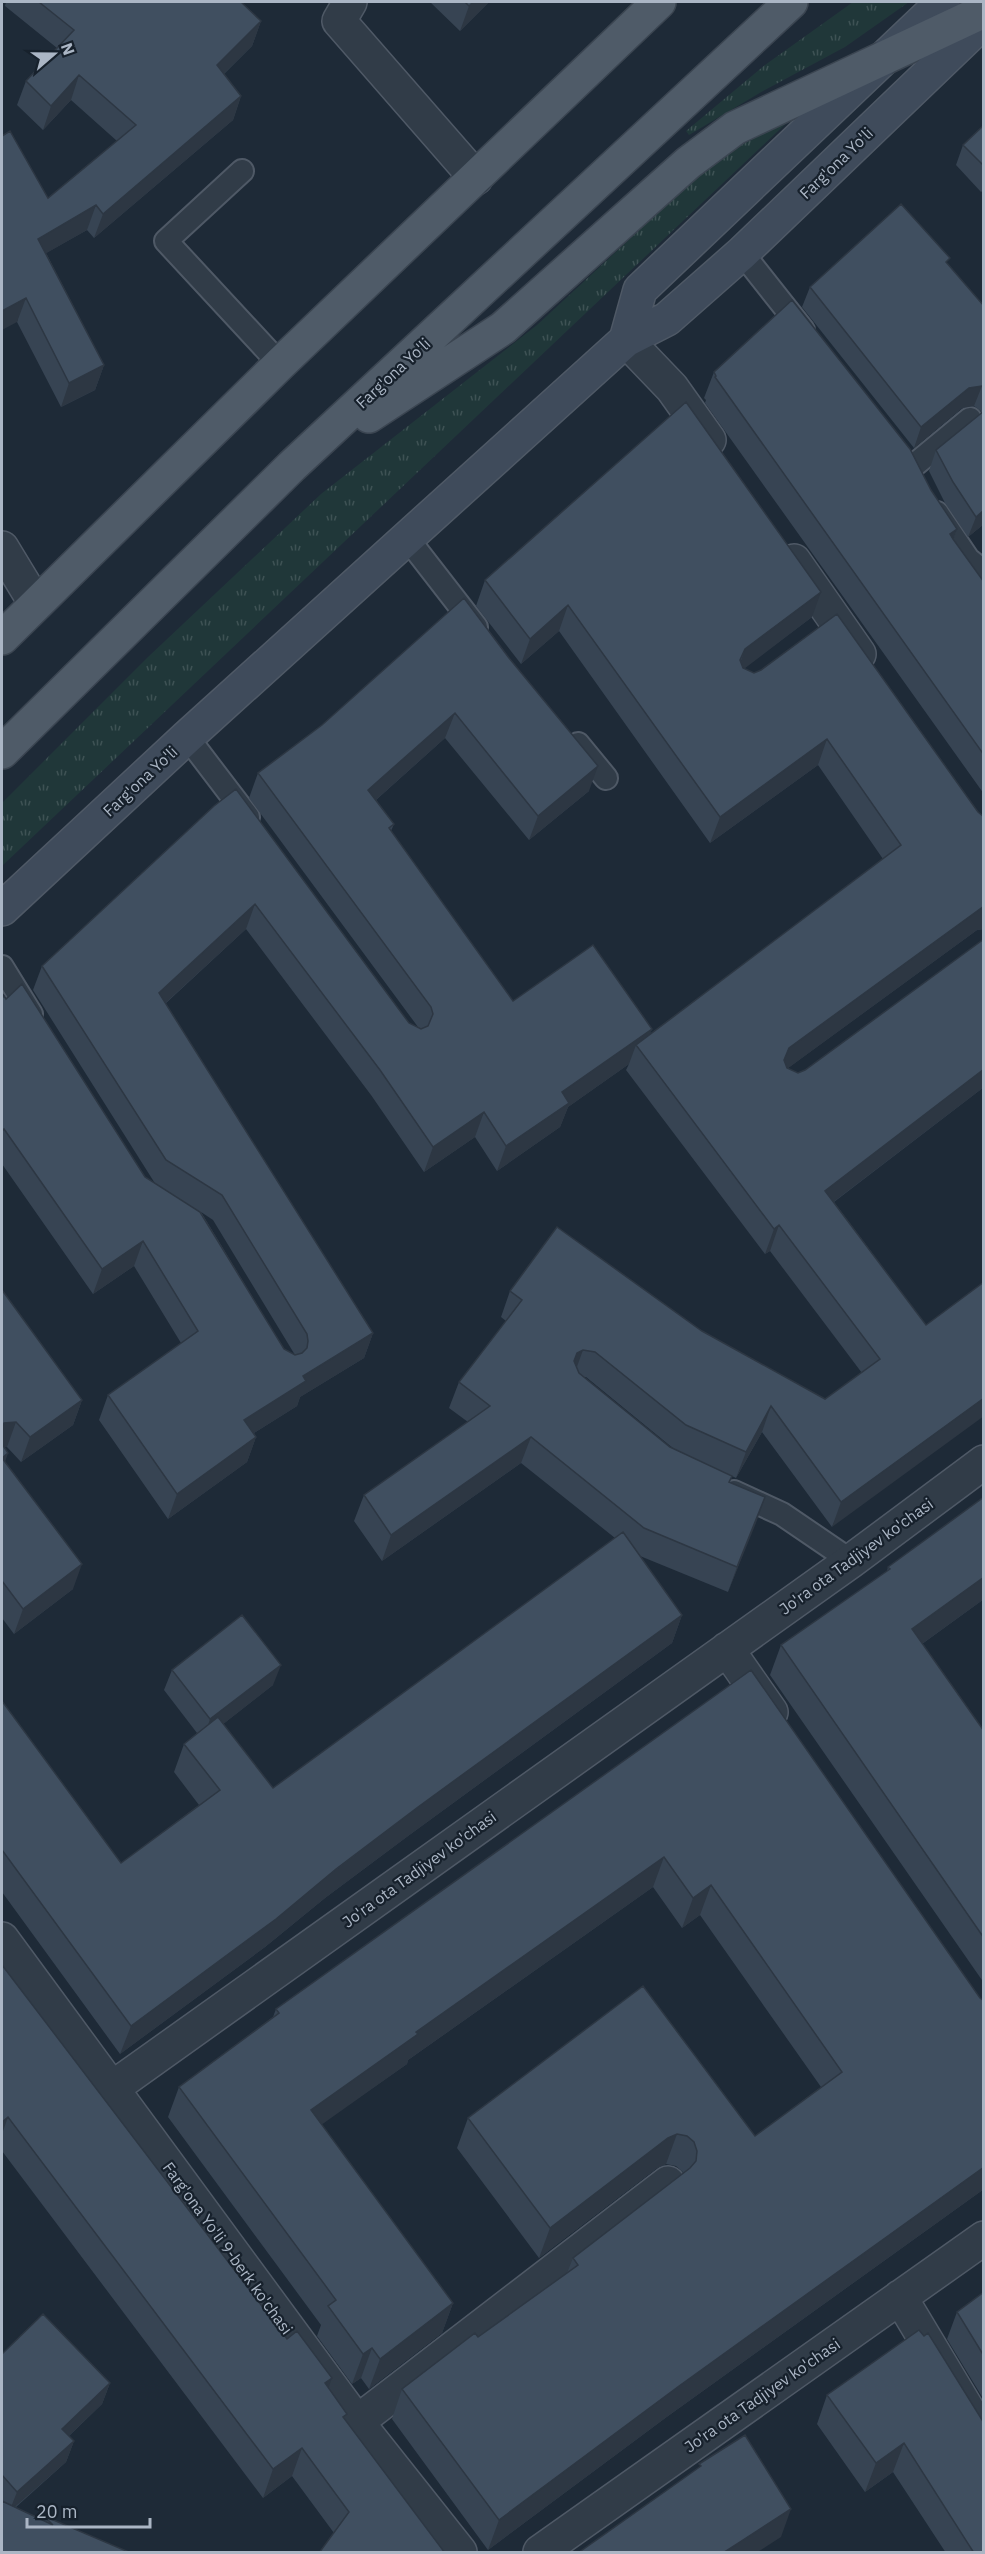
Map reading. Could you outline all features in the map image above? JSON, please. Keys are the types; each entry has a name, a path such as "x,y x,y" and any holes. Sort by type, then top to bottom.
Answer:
{"main road":[{"path":"2,638 280,364 659,2"},
{"name":"Farg'ona Yo'li","path":"2,752 292,466 791,2"},
{"path":"292,466 503,328 688,163 735,128 984,11"}],"street":[{"path":"350,2 339,21 476,178"},
{"path":"726,465 672,388 626,340 640,290 943,2"},
{"name":"Farg'ona Yo'li","path":"2,909 187,737 626,340 667,319 742,253 984,21"},
{"path":"780,541 825,625 875,675"},
{"path":"2,548 36,604"},
{"name":"Jo'ra ota Tadjiyev ko'chasi","path":"111,2089 851,1562 984,1462"},
{"path":"727,1649 788,1736"},
{"name":"Farg'ona Yo'li 9-berk ko'chasi","path":"2,1939 357,2422 460,2553"},
{"path":"357,2422 668,2183"},
{"name":"Jo'ra ota Tadjiyev ko'chasi","path":"540,2553 984,2238"},
{"path":"900,2297 984,2437"}],"lane":[{"path":"242,171 166,241 280,364"},
{"path":"742,253 818,348"},
{"path":"912,467 970,419"},
{"path":"898,448 912,467 924,493 968,559 984,572"},
{"path":"407,538 489,644"},
{"path":"565,728 606,778"},
{"path":"187,737 257,830"},
{"path":"2,967 40,1027"},
{"path":"714,1483 782,1514 851,1562"}],"green space":[{"path":"853,2 909,2 845,47 763,91 689,135 686,131 765,65"},
{"path":"797,113 2,866 2,803 148,657 321,494 537,325 715,160"}],"building":[{"path":"39,2 241,2 261,21 217,65 241,96 103,214 96,205 38,239 104,365 69,383 26,298 2,311 2,136 10,131 48,198 136,125 79,75 51,106 26,81 74,30"},
{"path":"984,125 984,166 963,145"},
{"path":"901,204 950,258 946,262 984,306 984,387 969,388 921,427 810,287"},
{"path":"792,300 910,449 931,490 957,529 950,534 984,582 984,755 715,377 714,372"},
{"path":"686,402 821,592 745,649 740,660 743,668 754,673 761,670 837,614 978,812 984,817 984,906 789,1048 784,1060 787,1068 798,1073 805,1070 984,939 984,1069 825,1191 926,1325 984,1282 984,1398 841,1502 771,1406 746,1452 686,1425 595,1352 583,1350 577,1353 574,1361 579,1373 670,1447 732,1476 729,1482 765,1497 737,1567 644,1528 531,1437 391,1535 364,1495 490,1406 459,1382 522,1300 510,1291 557,1227 702,1331 825,1399 880,1359 779,1225 774,1229 636,1045 901,845 827,739 720,817 568,605 530,639 485,580"},
{"path":"984,411 984,510 976,517 953,482 936,450"},
{"path":"464,598 509,658 598,766 538,816 455,713 368,790 394,824 389,828 513,1001 593,945 652,1029 562,1092 569,1103 506,1146 484,1112 433,1147 380,1070 255,904 159,993 373,1333 303,1376 306,1381 244,1420 256,1437 177,1494 108,1395 198,1331 143,1241 102,1269 4,1129 2,1131 2,998 4,996 6,999 22,984 145,1177 200,1212 284,1349 295,1355 302,1353 307,1348 307,1334 222,1195 166,1160 42,966 214,806 236,789 409,1023 421,1029 428,1026 433,1014 431,1007 258,773 322,725"},
{"path":"2,1290 82,1400 30,1437 16,1422 4,1423 2,1426"},
{"path":"2,1444 8,1453 2,1458"},
{"path":"2,1458 82,1564 23,1609 2,1581"},
{"path":"984,1497 984,1577 912,1629 984,1731 984,1938 781,1645 890,1569 888,1567"},
{"path":"623,1532 682,1615 418,1807 336,1869 276,1919 131,2026 2,1850 2,1701 121,1863 220,1790 184,1744 218,1717 273,1788"},
{"path":"242,1615 281,1665 210,1719 172,1670"},
{"path":"751,1670 984,2001 984,2167 679,2386 499,2520 402,2389 475,2333 478,2337 578,2265 573,2258 690,2168 696,2161 697,2151 694,2142 687,2136 677,2134 668,2138 550,2228 468,2118 643,1986 755,2136 842,2072 711,1885 693,1898 664,1857 416,2032 418,2034 311,2110 453,2303 380,2359 372,2348 363,2354 328,2306 336,2300 179,2087 279,2013 276,2009"},
{"path":"2,1965 287,2339 297,2331 332,2378 325,2383 347,2414 343,2417 445,2553 319,2553 349,2512 302,2448 273,2469 8,2117 2,2122"},
{"path":"984,2292 984,2356 957,2312"},
{"path":"43,2314 110,2383 62,2429 74,2441 17,2492 2,2475 2,2354"},
{"path":"919,2330 924,2336 928,2333 984,2423 984,2553 974,2553 904,2443 876,2463 827,2395"},
{"path":"745,2435 791,2509 723,2553 578,2553 701,2466 699,2464"},
{"path":"2,2501 53,2525 44,2516 131,2553 2,2553"}]}
